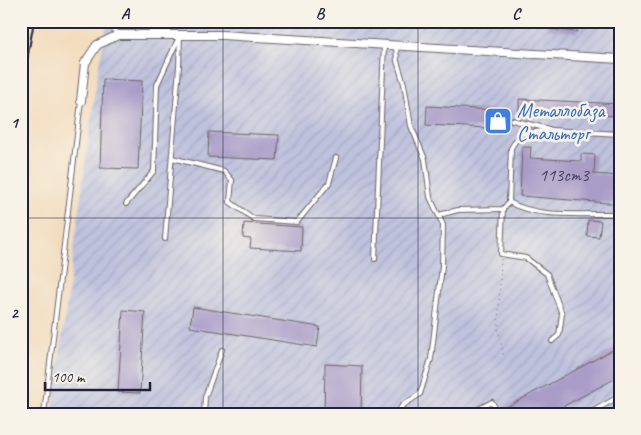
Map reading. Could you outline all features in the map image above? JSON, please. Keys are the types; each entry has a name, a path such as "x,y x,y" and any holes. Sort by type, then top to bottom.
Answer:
{"street":[{"path":"81,101 85,62 97,45 118,35 222,35 620,60"}],"lane":[{"path":"106,21 118,35"},
{"path":"165,239 180,35"},
{"path":"126,204 154,170 157,84 180,35"},
{"path":"375,259 384,45"},
{"path":"396,46 397,61 404,84 411,126 425,159 430,196 443,225 442,266 431,359 420,394 402,406 396,414"},
{"path":"44,414 81,101"},
{"path":"512,120 551,130"},
{"path":"552,341 559,335 562,314 547,274 526,258 501,254 503,209 509,202 511,148 520,134 551,130 620,134"},
{"path":"172,158 224,171 232,180 230,202 254,219 298,222 329,183 336,158"},
{"path":"509,202 517,207 566,214 620,214"},
{"path":"439,215 458,210 503,209"},
{"path":"204,414 205,397 222,350"},
{"path":"588,414 620,396"},
{"path":"469,414 492,402 498,414"}],"path":[{"path":"501,254 498,328 504,358"}],"shaded area":[{"path":"108,21 620,21 620,414 52,414 98,68"}],"building":[{"path":"548,21 578,21 577,32 548,29"},
{"path":"103,79 142,81 138,169 100,168"},
{"path":"519,99 620,104 620,116 519,112"},
{"path":"427,106 509,111 508,129 426,125"},
{"path":"209,132 279,135 277,160 208,157"},
{"path":"522,147 531,147 530,158 581,161 581,154 595,155 594,174 620,176 620,204 520,196"},
{"path":"588,220 601,221 599,237 587,236"},
{"path":"244,223 302,227 301,251 250,248 251,239 243,238"},
{"path":"193,307 320,327 317,347 190,327"},
{"path":"123,310 145,312 140,393 118,392"},
{"path":"620,346 620,376 549,414 505,414 503,409"},
{"path":"325,364 362,366 361,414 324,414"}],"railway":[{"path":"21,93 34,21"}],"place":[{"name":"Металлобаза Стальторг","path":"498,121"}]}
